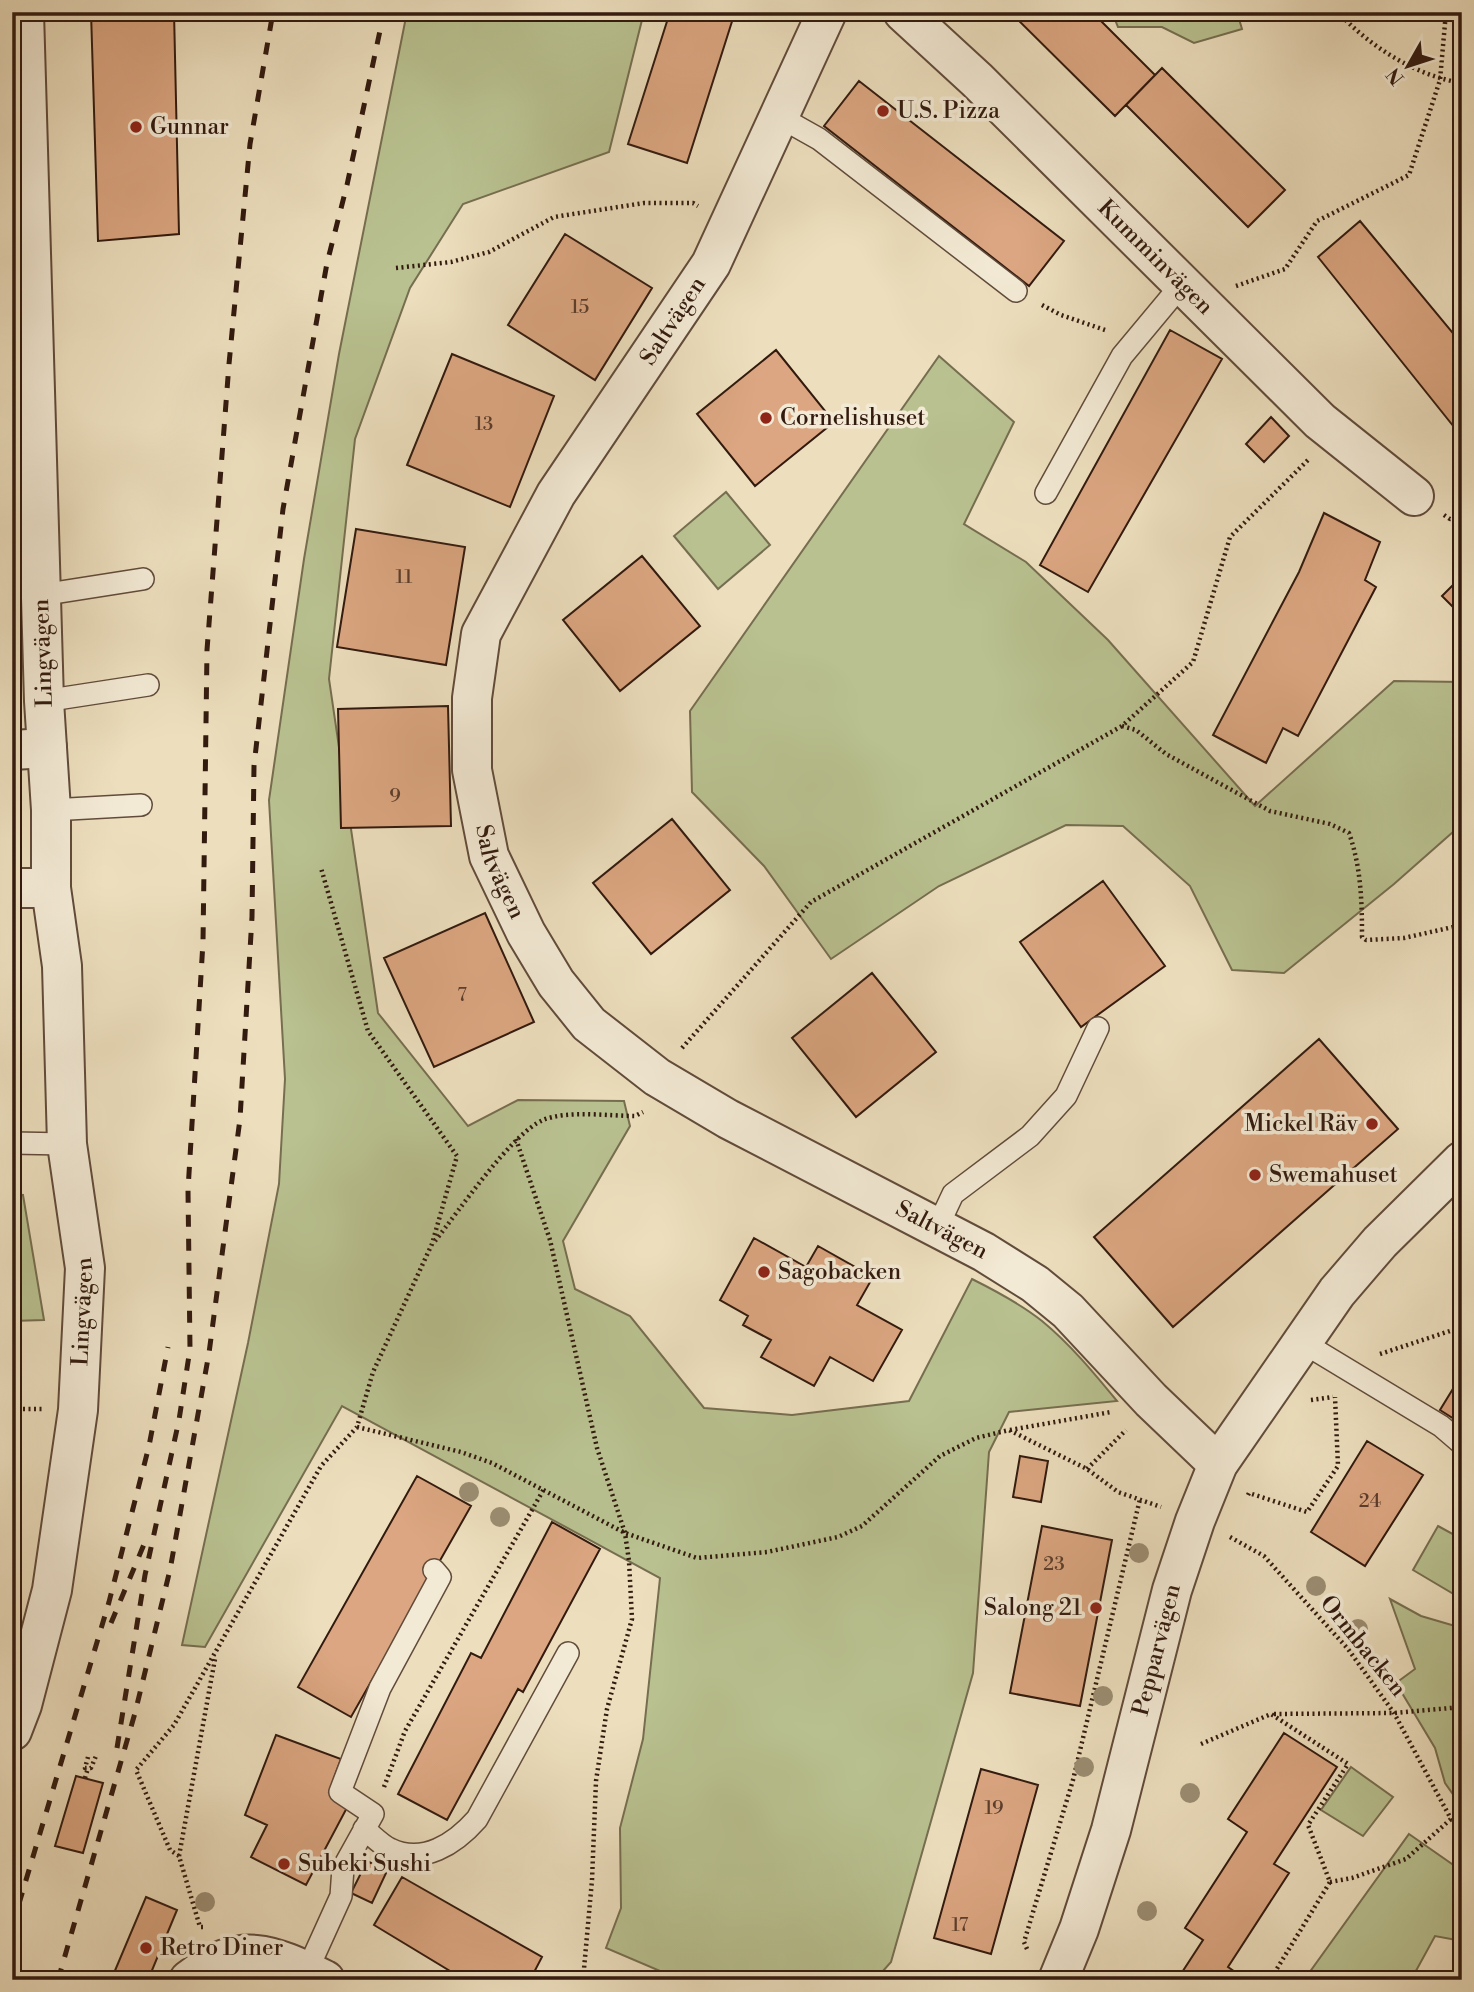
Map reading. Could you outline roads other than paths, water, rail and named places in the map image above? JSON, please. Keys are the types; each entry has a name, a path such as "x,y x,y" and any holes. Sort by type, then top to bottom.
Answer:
{"street":[{"name":"Lingvägen","path":"12,1731 22,1705 52,1590 78,1409 85,1268 67,1144 62,966 51,888 51,810 30,749 44,701 24,12"},
{"name":"Saltvägen","path":"827,12 711,264 556,494 481,634 472,698 472,770 489,856 526,933 556,983 589,1024 657,1077 799,1157 937,1228 1026,1278 1069,1311 1151,1400 1218,1464"},
{"name":"Kumminvägen","path":"903,12 977,80 1320,421 1415,496"},
{"path":"12,888 51,888"},
{"name":"Pepparvägen","path":"1058,1980 1092,1892 1121,1793 1171,1590 1211,1528 1218,1464 1337,1292 1380,1241 1462,1161"},
{"path":"189,1980 213,1962 234,1955 267,1955 316,1975"}],"lane":[{"path":"778,116 819,139 1016,291"},
{"path":"1046,493 1122,356 1182,284"},
{"path":"41,595 143,579"},
{"path":"44,701 148,685"},
{"path":"51,810 141,806"},
{"path":"937,1228 953,1194 1030,1136 1066,1096 1098,1028"},
{"path":"12,1143 67,1144"},
{"path":"1302,1342 1441,1426 1462,1444"},
{"path":"435,1570 440,1577 380,1688 340,1792 369,1821 388,1849 408,1855 431,1852 449,1845 477,1819 568,1653"},
{"path":"316,1975 341,1896 343,1868 369,1821"}],"railway":[{"path":"117,1748 145,1575 179,1420 190,1349 188,1190 203,942 207,650 229,364 250,144 273,12"},
{"path":"58,1980 135,1713 170,1570 209,1353 240,1119 252,917 254,766 283,509 327,263 347,185 384,12"},
{"path":"12,1927 109,1602 149,1446 168,1347"},
{"path":"111,1623 145,1542"}],"place":[{"name":"U.S. Pizza","path":"883,111"},
{"name":"Gunnar","path":"136,127"},
{"name":"Cornelishuset","path":"766,418"},
{"name":"Mickel Räv","path":"1372,1124"},
{"name":"Swemahuset","path":"1255,1175"},
{"name":"Sagobacken","path":"764,1272"},
{"name":"Salong 21","path":"1096,1608"},
{"name":"Subeki Sushi","path":"284,1864"},
{"name":"Retro Diner","path":"146,1948"}]}
